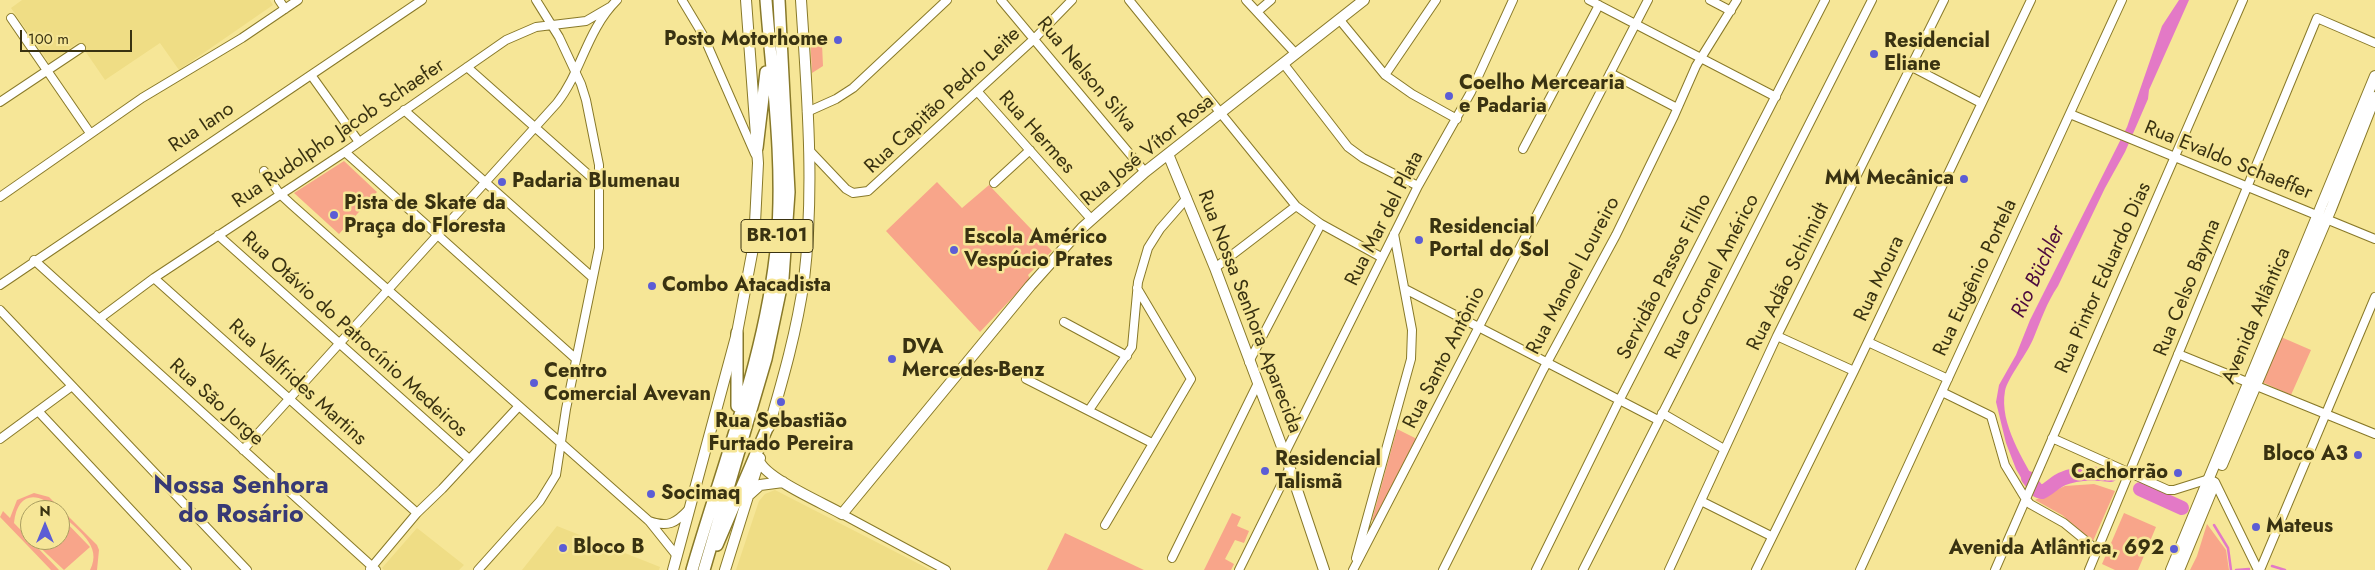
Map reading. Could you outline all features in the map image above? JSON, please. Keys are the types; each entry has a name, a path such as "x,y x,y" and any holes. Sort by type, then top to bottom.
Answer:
{"highway":[{"name":"BR-101","path":"692,570 736,425 760,337 770,292 777,240 778,167 766,0"},
{"name":"BR-101","path":"705,570 766,359 783,278 789,192 779,0"},
{"path":"757,148 770,43"},
{"path":"736,425 737,333"},
{"path":"705,570 772,419"}],"main road":[{"path":"673,570 737,333 754,243 758,163 746,0"},
{"path":"725,570 772,419 793,339 804,281 810,201 801,0"},
{"name":"Rua José Vítor Rosa","path":"842,514 1030,286 1091,219 1168,154 1364,0"},
{"name":"Avenida Atlântica","path":"2322,217 2375,76"},
{"name":"Avenida Atlântica","path":"2179,570 2212,481 2252,384 2375,97"},
{"name":"Rua Nossa Senhora Aparecida","path":"1168,154 1187,198 1285,453 1324,570"},
{"path":"760,460 765,470 783,482 842,514"},
{"path":"749,494 760,485 775,481 783,482"},
{"name":"Avenida Atlântica","path":"2171,570 2212,481"}],"street":[{"path":"279,0 285,9"},
{"path":"0,197 90,133 194,65 242,38 298,0"},
{"name":"Rua Iano","path":"0,284 422,0"},
{"path":"478,570 553,483 560,458 576,358 601,230 600,185 596,143 586,100 552,26 536,0"},
{"path":"243,450 486,182 563,94 589,38 617,0"},
{"path":"682,0 703,35 758,163"},
{"path":"807,112 836,99 853,88 947,0"},
{"name":"Rua Nelson Silva","path":"1001,0 1146,172"},
{"name":"Rua Capitão Pedro Leite","path":"809,150 846,189 853,193 868,191 1034,39 1072,0"},
{"path":"1129,0 1296,206 1321,224 1381,258"},
{"path":"1246,0 1296,54"},
{"path":"1257,12 1271,0"},
{"path":"1385,75 1436,0"},
{"name":"Rua Mar del Plata","path":"1285,453 1336,353 1381,258 1418,186 1457,118 1513,0"},
{"path":"1589,0 1776,97"},
{"name":"Rua Santo Antônio","path":"1354,568 1648,0"},
{"path":"1710,0 1731,11"},
{"name":"Rua Manoel Loureiro","path":"1443,570 1548,362 1616,235 1701,58 1737,0"},
{"name":"Servidão Passos Filho","path":"1536,570 1620,399 1825,0"},
{"name":"Rua Coronel Américo","path":"1583,570 1872,0"},
{"name":"Rua Adão Schimidt","path":"1669,570 1777,336 1944,0"},
{"name":"Rua Moura","path":"1756,570 1771,536 1868,342 2031,0"},
{"name":"Rua Eugênio Portela","path":"1860,570 2122,0"},
{"name":"Rua Pintor Eduardo Dias","path":"1995,570 2243,0"},
{"path":"1523,149 1599,5"},
{"name":"Rua Rudolpho Jacob Schaefer","path":"99,319 154,278 279,193 345,152 518,33 536,27 586,21 610,7"},
{"path":"11,18 90,133"},
{"name":"Rua Celso Bayma","path":"2089,570 2317,18 2375,43"},
{"path":"1339,19 1385,75 1412,94 1457,118"},
{"path":"0,102 81,48"},
{"path":"1284,63 1348,147 1363,158 1418,186"},
{"path":"468,67 600,185"},
{"path":"1912,67 1981,103"},
{"path":"1610,73 1677,108"},
{"path":"311,75 359,142"},
{"name":"Rua Hermes","path":"977,91 1091,219"},
{"path":"404,110 592,277"},
{"name":"Rua Evaldo Schaeffer","path":"2070,114 2375,239"},
{"path":"994,183 1030,150"},
{"path":"345,152 576,358"},
{"path":"264,171 279,193 649,521 677,556"},
{"path":"1089,410 1127,356 1133,342 1137,288 1142,262 1151,242 1187,198"},
{"path":"1214,268 1296,206"},
{"path":"1250,362 1321,224"},
{"path":"1354,568 1412,359 1413,341 1394,234"},
{"name":"Rua Otávio do Patrocínio Medeiros","path":"218,235 469,459"},
{"name":"Rua São Jorge","path":"34,260 373,569"},
{"name":"Rua Valfrides Martins","path":"154,278 417,513"},
{"path":"1105,525 1191,379 1137,288"},
{"path":"1405,289 1620,399 1660,416 1724,449"},
{"path":"2259,570 2375,297"},
{"path":"0,310 247,570"},
{"path":"1064,322 1127,356"},
{"path":"1777,336 1854,371"},
{"path":"1868,342 1948,379"},
{"path":"2178,354 2375,434"},
{"path":"1026,379 1152,444"},
{"path":"1172,558 1258,384"},
{"path":"0,439 72,386"},
{"path":"1942,392 1991,416 2005,465 2027,495 2030,504 2064,523 2097,550"},
{"path":"373,569 417,513 519,406"},
{"path":"38,411 187,570"},
{"path":"2052,438 2129,473 2174,490 2212,481 2259,570"},
{"path":"1239,570 1290,468"},
{"path":"1701,502 1771,536"},
{"path":"649,521 659,525 673,523 692,505"},
{"path":"842,514 946,570"},
{"path":"1368,518 1372,523 1379,522"}],"shaded area":[{"path":"22,0 270,0 273,5 179,70 160,43 105,80 79,42 49,63 11,8"},
{"path":"2179,0 2189,0 2149,90 2148,99 2125,152 2105,188 2047,305 2031,343 2005,391 2004,403 2009,429 2038,487 2038,491 2031,495 2016,469 2006,443 1996,402 1999,385 2016,355 2030,320 2127,127 2162,26"},
{"path":"810,33 822,44 823,66 812,73"},
{"path":"344,161 377,192 339,234 294,193"},
{"name":"Escola Américo Vespúcio Prates","path":"937,182 962,208 989,185 1052,251 1028,275 1030,279 980,332 886,231"},
{"path":"2281,337 2311,350 2291,395 2262,382"},
{"path":"1397,429 1417,439 1375,521 1372,520"},
{"path":"2094,484 2115,491 2093,541 2062,515 2035,500 2065,486"},
{"path":"775,490 930,570 736,570 759,501 765,494"},
{"path":"34,493 49,497 52,500 35,497 20,500 14,523 20,529 20,538 0,517 3,511 10,518 17,500"},
{"path":"1232,513 1241,517 1237,526 1249,531 1244,543 1235,540 1225,559 1234,564 1231,570 1204,570"},
{"path":"2124,513 2156,527 2138,570 2115,570 2102,564"},
{"path":"70,518 97,545 99,550 97,570 90,570 93,561 91,545 70,522"},
{"path":"2207,524 2226,550 2229,570 2190,570 2197,556"},
{"path":"70,526 90,547 64,570 43,550 70,550"},
{"path":"557,526 660,567 659,570 522,570"},
{"path":"417,528 464,565 459,570 384,570 382,568"},
{"path":"1065,533 1144,570 1047,570"},
{"path":"32,550 40,550 59,570 51,570"}],"waterway":[{"name":"Rio Büchler","path":"2028,478 2038,491 2042,492 2059,480 2074,475 2111,475"},
{"name":"Rio Büchler","path":"2140,489 2182,508"},
{"name":"Rio Büchler","path":"2214,525 2228,548 2231,570"},
{"path":"2272,566 2285,570"},
{"path":"2236,570 2249,569"}],"place":[{"name":"Posto Motorhome","path":"838,40"},
{"name":"Residencial Eliane","path":"1874,54"},
{"name":"Coelho Mercearia e Padaria","path":"1449,96"},
{"name":"MM Mecânica","path":"1964,179"},
{"name":"Padaria Blumenau","path":"502,182"},
{"name":"Pista de Skate da Praça do Floresta","path":"334,215"},
{"name":"Residencial Portal do Sol","path":"1419,240"},
{"name":"Escola Américo Vespúcio Prates","path":"954,250"},
{"name":"Combo Atacadista","path":"652,286"},
{"name":"DVA Mercedes-Benz","path":"892,359"},
{"name":"Centro Comercial Avevan","path":"534,383"},
{"name":"Rua Sebastião Furtado Pereira","path":"781,402"},
{"name":"Bloco A3","path":"2358,455"},
{"name":"Residencial Talismã","path":"1265,471"},
{"name":"Cachorrão","path":"2178,473"},
{"name":"Socimaq","path":"651,494"},
{"name":"Mateus","path":"2256,527"},
{"name":"Bloco B","path":"563,548"},
{"name":"Avenida Atlântica, 692","path":"2174,549"}],"district":[{"name":"Nossa Senhora do Rosário","path":"241,502"}]}
